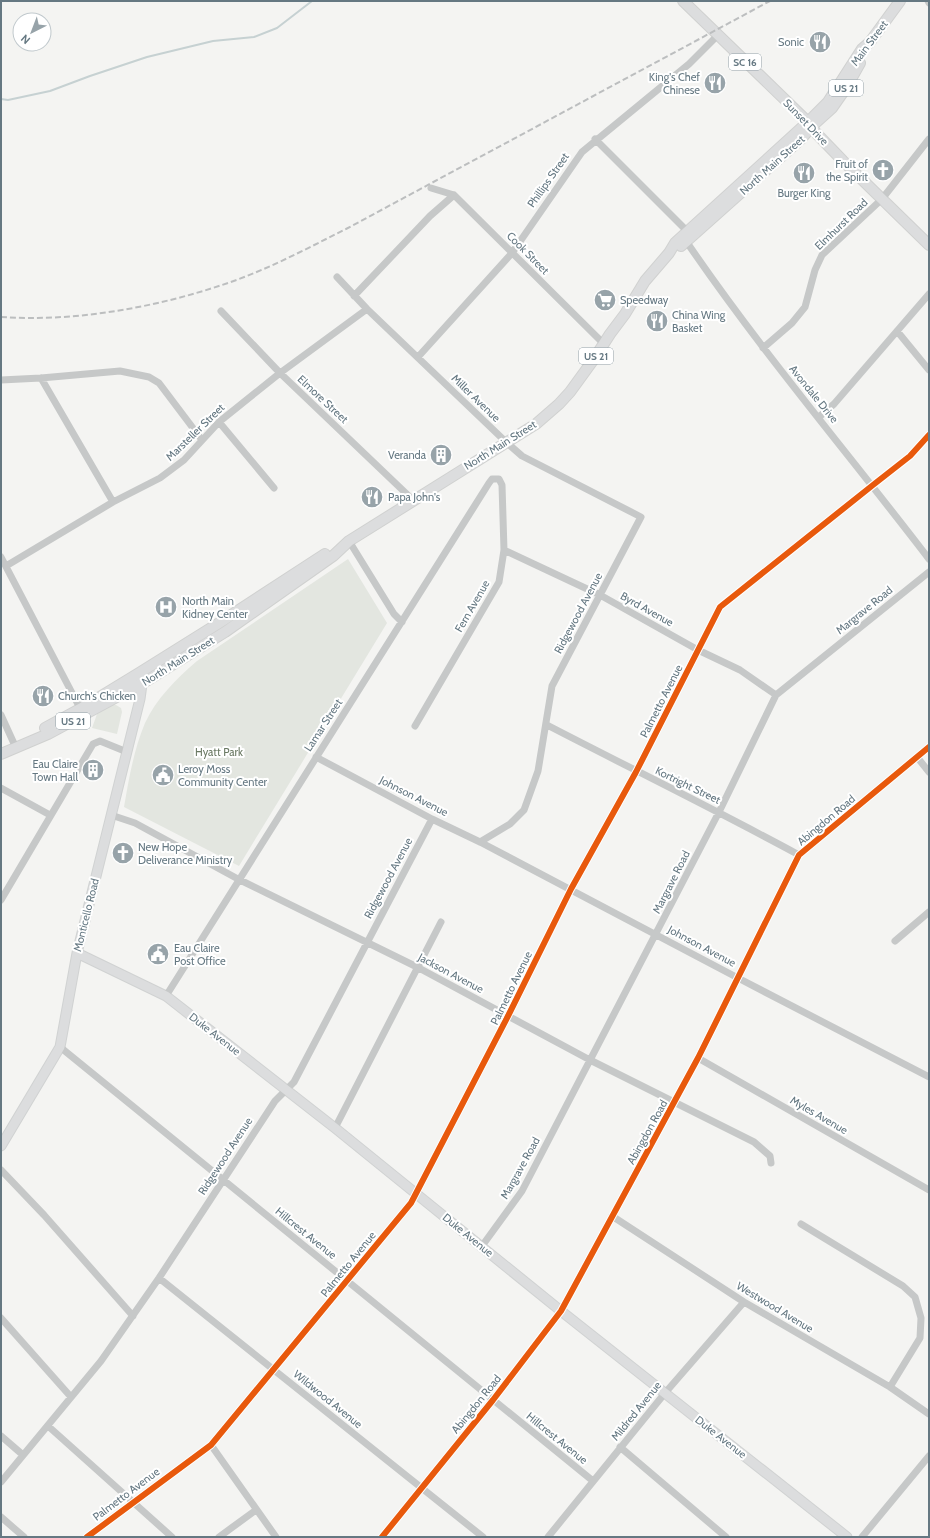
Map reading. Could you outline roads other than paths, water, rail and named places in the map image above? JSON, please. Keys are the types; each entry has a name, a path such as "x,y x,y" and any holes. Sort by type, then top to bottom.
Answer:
{"main road":[{"name":"Sunset Drive","path":"683,1 810,124 843,160 929,245"},
{"name":"Main Street","path":"810,124 828,102 860,53 870,42 900,1"},
{"name":"North Main Street","path":"1,754 15,745 48,734 139,673 219,623 321,556 346,544 536,424 570,392 625,314 645,281 669,253 678,249 686,236 801,139 810,124"},
{"name":"North Main Street","path":"82,712 142,684 225,632 333,556 346,544"},
{"name":"North Main Street","path":"1,746 15,745"}],"street":[{"name":"Phillips Street","path":"418,357 512,253 575,159 595,139 689,64 718,35"},
{"name":"Avondale Drive","path":"595,139 686,236 710,277 763,348 873,485 929,559"},
{"name":"Elmhurst Road","path":"763,348 792,323 806,307 815,270 822,255 882,199 929,139"},
{"name":"Cook Street","path":"431,188 454,195 604,344"},
{"path":"354,296 430,216 454,195"},
{"name":"Miller Avenue","path":"337,277 367,309 522,456 641,518"},
{"path":"818,417 834,404 929,294"},
{"name":"Marsteller Street","path":"6,566 113,502 160,478 184,460 219,422 280,373 367,309"},
{"name":"Elmore Street","path":"221,311 280,373 414,501"},
{"path":"897,331 929,370"},
{"path":"1,380 120,371 149,377 159,383 202,440"},
{"path":"40,378 113,502"},
{"path":"219,422 274,488"},
{"name":"Palmetto Avenue","path":"87,1537 133,1501 211,1445 411,1203 508,1016 571,889 636,772 720,607 910,456 929,435"},
{"name":"Lamar Street","path":"166,996 238,879 402,622 489,482 492,479 499,479 502,485"},
{"name":"Fern Avenue","path":"415,726 499,582 504,550 502,485"},
{"name":"Ridgewood Avenue","path":"480,842 510,824 524,810 538,771 552,686 641,518"},
{"path":"346,544 394,614 402,622"},
{"name":"Byrd Avenue","path":"504,550 600,595 698,650 740,670 776,695"},
{"path":"1,557 82,712"},
{"name":"Margrave Road","path":"482,1246 522,1190 720,812 776,695 929,572"},
{"name":"Monticello Road","path":"3,1141 60,1048 77,953 140,699 142,684 139,673"},
{"path":"1,715 15,745"},
{"name":"Kortright Street","path":"546,725 636,772 720,812 799,855"},
{"path":"1,900 93,744 100,741 127,752"},
{"name":"Abingdon Road","path":"382,1537 561,1311 698,1058 799,855 929,747"},
{"name":"Johnson Avenue","path":"316,757 432,819 571,889 738,978 929,1076"},
{"path":"917,757 929,772"},
{"path":"1,788 50,815"},
{"name":"Jackson Avenue","path":"111,814 135,823 238,879 417,967 590,1060 754,1142 770,1156 771,1163"},
{"name":"Ridgewood Avenue","path":"1,1482 101,1362 159,1278 275,1101 294,1082 432,819"},
{"path":"895,941 929,912"},
{"path":"335,1128 441,922"},
{"name":"Duke Avenue","path":"77,953 166,996 416,1192 561,1311 847,1537"},
{"name":"Hillcrest Avenue","path":"60,1048 593,1481"},
{"name":"Myles Avenue","path":"698,1058 929,1190"},
{"path":"1,1170 44,1215 133,1316"},
{"name":"Westwood Avenue","path":"612,1216 744,1302 890,1387 929,1414"},
{"path":"801,1224 903,1286 915,1297 921,1318 920,1338 890,1387"},
{"name":"Wildwood Avenue","path":"159,1278 483,1537"},
{"name":"Mildred Avenue","path":"548,1537 665,1393 744,1302"},
{"path":"1,1318 71,1397"},
{"path":"48,1426 172,1537"},
{"path":"1,1436 23,1455"},
{"path":"211,1445 276,1537"},
{"path":"620,1447 726,1537"},
{"path":"862,1537 929,1456"},
{"path":"219,1537 256,1510"},
{"path":"1,1517 24,1537"}],"waterway":[{"path":"1,99 8,100 50,91 147,57 213,41 254,37 277,28 312,1"}],"railway":[{"path":"1,317 56,317 113,312 141,307 196,293 254,273 346,229 770,1"}],"place":[{"name":"Sonic","path":"820,42"},
{"name":"King's Chef Chinese","path":"715,83"},
{"name":"Fruit of the Spirit","path":"883,170"},
{"name":"Burger King","path":"804,173"},
{"name":"Speedway","path":"605,300"},
{"name":"China Wing Basket","path":"657,321"},
{"name":"Veranda","path":"441,455"},
{"name":"Papa John's","path":"372,497"},
{"name":"North Main Kidney Center","path":"166,607"},
{"name":"Church's Chicken","path":"43,696"},
{"name":"Eau Claire Town Hall","path":"93,770"},
{"name":"Leroy Moss Community Center","path":"163,775"},
{"name":"New Hope Deliverance Ministry","path":"123,853"},
{"name":"Eau Claire Post Office","path":"158,954"}],"park label":[{"name":"Hyatt Park","path":"219,752"}]}
